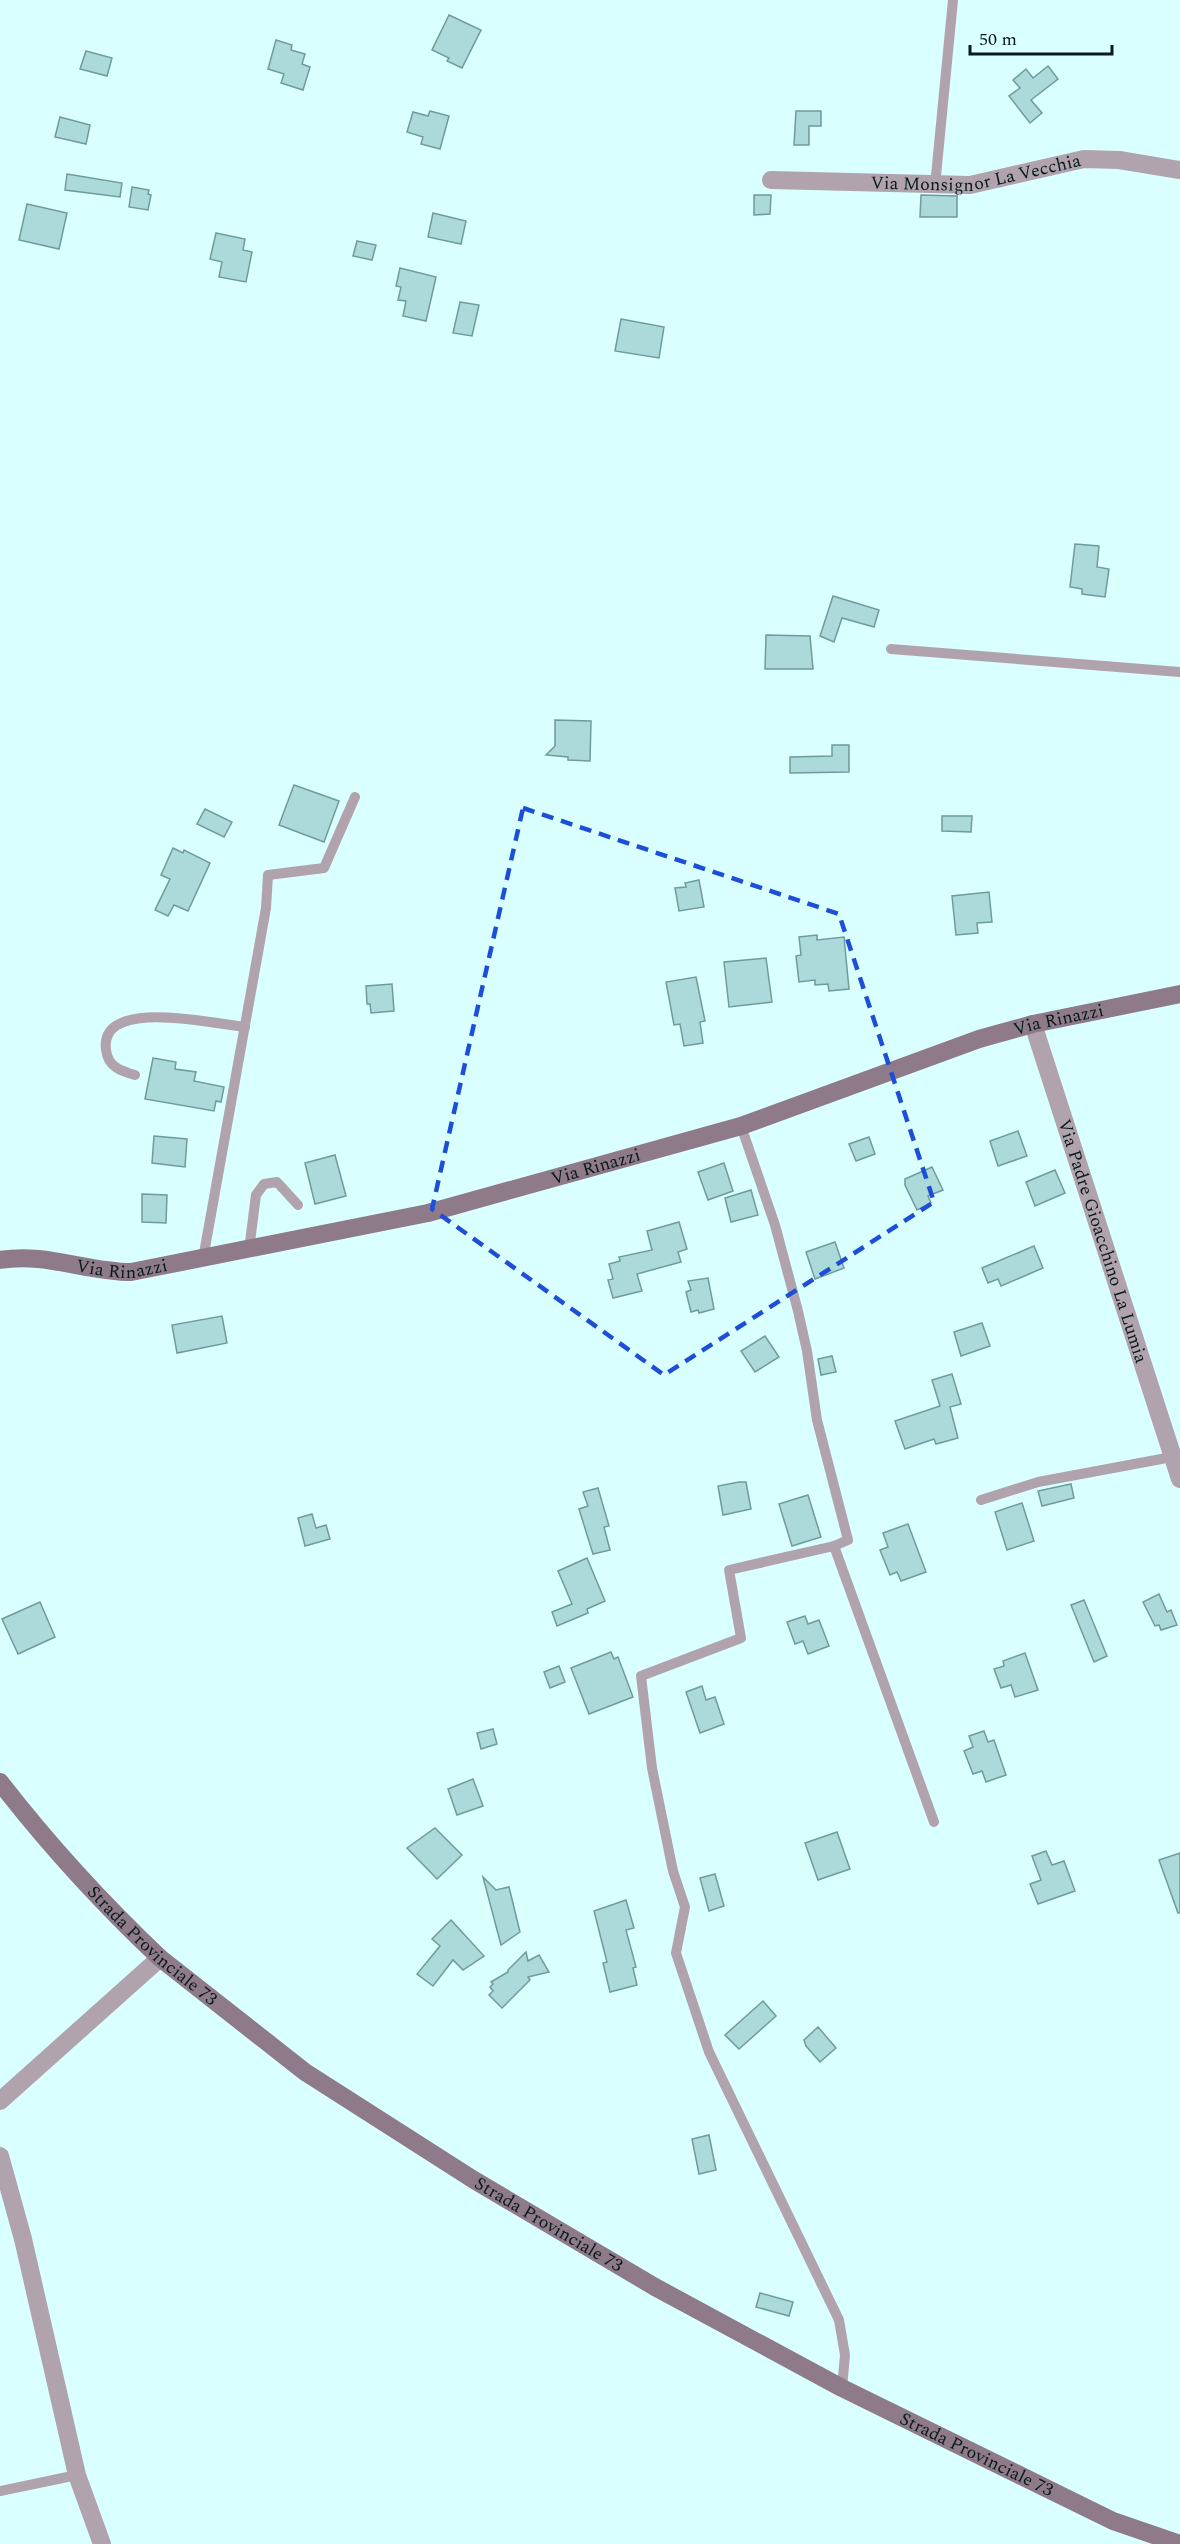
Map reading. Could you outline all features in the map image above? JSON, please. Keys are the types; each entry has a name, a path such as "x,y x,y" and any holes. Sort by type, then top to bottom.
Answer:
{"street":[{"name":"Via Monsignor La Vecchia","path":"771,180 935,186 970,185 1049,165 1084,159 1119,160 1180,170"},
{"name":"Via Rinazzi","path":"0,1260 16,1257 60,1261 109,1272 131,1272 428,1213 741,1126 979,1039 1033,1024 1180,994"},
{"name":"Via Padre Gioacchino La Lumia","path":"1033,1024 1180,1479"},
{"name":"Strada Provinciale 73","path":"0,1782 28,1818 160,1958 305,2072 474,2180 655,2286 842,2388 1113,2521 1180,2544"},
{"path":"0,2101 160,1958"},
{"path":"0,2156 22,2239 76,2475 102,2544"}],"lane":[{"path":"935,186 953,0"},
{"path":"891,649 1180,672"},
{"path":"203,1259 266,908 268,875 324,868 355,797"},
{"path":"135,1075 116,1069 106,1056 105,1043 112,1028 127,1020 148,1016 245,1027"},
{"path":"741,1126 775,1225 798,1311 807,1352 817,1420 848,1540 834,1546 729,1570 741,1638 641,1676 652,1768 673,1871 685,1907 676,1953 709,2052 839,2320 845,2355 842,2388"},
{"path":"249,1250 256,1195 264,1184 277,1182 298,1205"},
{"path":"981,1500 1038,1482 1172,1457"},
{"path":"834,1546 934,1822"},
{"path":"0,2491 76,2475"}],"highlighted area":[{"path":"523,808 839,914 934,1202 664,1375 432,1209"}],"building":[{"path":"449,15 481,30 462,68 447,61 449,58 432,50"},
{"path":"276,40 292,45 291,50 305,54 302,64 310,67 303,90 281,83 284,74 268,69"},
{"path":"86,51 112,58 107,76 80,69"},
{"path":"1048,66 1058,79 1031,100 1042,113 1030,123 1009,96 1020,88 1013,80 1026,69 1033,78"},
{"path":"430,111 449,116 440,149 421,144 423,137 407,132 413,112 428,116"},
{"path":"796,111 821,111 821,126 809,126 809,145 794,145"},
{"path":"60,117 90,125 86,144 55,137"},
{"path":"67,174 122,183 120,197 65,190"},
{"path":"132,187 149,190 148,194 151,195 148,210 129,207"},
{"path":"754,195 771,195 770,214 754,215"},
{"path":"921,195 957,196 957,217 920,217"},
{"path":"27,204 67,213 59,249 19,240"},
{"path":"433,213 466,221 461,244 428,237"},
{"path":"216,233 245,239 243,250 252,252 246,282 219,277 222,262 210,259"},
{"path":"357,241 376,245 372,260 353,256"},
{"path":"400,268 436,277 426,321 403,316 406,301 398,300 401,287 396,286"},
{"path":"460,302 479,305 472,336 453,333"},
{"path":"621,319 664,327 659,358 615,351"},
{"path":"1075,544 1099,546 1097,567 1109,569 1105,597 1082,594 1082,589 1070,587"},
{"path":"833,596 879,610 874,627 842,618 834,642 820,636"},
{"path":"766,635 810,636 813,669 765,669"},
{"path":"555,720 591,721 590,761 568,760 568,757 546,755 555,746"},
{"path":"832,745 849,745 849,772 790,773 790,757 832,756"},
{"path":"294,785 339,801 324,842 279,825"},
{"path":"205,809 232,822 224,837 197,824"},
{"path":"942,816 972,816 971,832 942,831"},
{"path":"173,848 183,853 184,850 210,863 188,911 174,905 168,916 155,910 170,879 161,875"},
{"path":"699,880 704,907 679,911 675,888 686,887 685,883"},
{"path":"989,892 992,922 977,923 978,933 956,935 952,896"},
{"path":"817,935 817,940 844,937 849,989 829,991 828,984 815,985 815,980 799,982 796,956 801,955 799,937"},
{"path":"766,958 772,1002 729,1007 724,962"},
{"path":"696,977 705,1021 700,1022 703,1043 684,1046 680,1024 674,1025 666,982"},
{"path":"392,984 394,1011 371,1013 370,1004 367,1004 366,986"},
{"path":"153,1058 176,1062 175,1069 196,1072 194,1081 224,1087 221,1102 216,1101 214,1111 145,1099"},
{"path":"1018,1131 1027,1156 998,1166 990,1141"},
{"path":"154,1136 187,1139 185,1167 152,1163"},
{"path":"869,1137 875,1154 856,1161 849,1144"},
{"path":"335,1155 346,1196 315,1204 305,1163"},
{"path":"724,1163 733,1191 708,1200 698,1172"},
{"path":"932,1167 943,1190 928,1196 931,1203 917,1210 905,1185 905,1179"},
{"path":"1055,1170 1065,1193 1035,1206 1026,1182"},
{"path":"751,1190 758,1215 731,1222 725,1198"},
{"path":"142,1194 167,1195 166,1223 142,1222"},
{"path":"679,1222 687,1249 678,1252 681,1262 637,1274 642,1291 613,1298 608,1280 613,1279 609,1264 620,1261 619,1257 652,1250 647,1231"},
{"path":"835,1242 844,1268 815,1279 806,1252"},
{"path":"1034,1246 1043,1268 1001,1286 998,1279 988,1283 982,1268"},
{"path":"708,1278 714,1309 699,1313 698,1310 691,1312 686,1292 691,1290 688,1281"},
{"path":"222,1316 227,1343 177,1353 172,1325"},
{"path":"982,1323 990,1346 961,1356 954,1332"},
{"path":"765,1336 779,1357 755,1372 741,1351"},
{"path":"832,1356 836,1372 821,1375 818,1359"},
{"path":"952,1374 961,1404 950,1407 958,1438 936,1444 934,1439 905,1449 895,1421 940,1406 932,1380"},
{"path":"746,1482 751,1509 723,1515 718,1486"},
{"path":"1071,1484 1074,1498 1042,1506 1038,1491"},
{"path":"598,1488 609,1526 604,1527 610,1550 593,1554 579,1509 588,1506 583,1492"},
{"path":"808,1495 821,1537 792,1546 779,1504"},
{"path":"1022,1503 1034,1541 1007,1550 995,1512"},
{"path":"312,1514 316,1528 326,1525 330,1539 305,1546 298,1518"},
{"path":"908,1524 926,1572 901,1581 897,1572 890,1575 880,1550 888,1547 883,1533"},
{"path":"587,1558 605,1601 587,1609 588,1613 557,1626 552,1612 572,1604 558,1571"},
{"path":"1159,1594 1167,1612 1171,1610 1177,1625 1161,1630 1159,1625 1155,1626 1143,1602"},
{"path":"1084,1600 1107,1656 1094,1662 1071,1605"},
{"path":"40,1602 55,1637 18,1654 2,1619"},
{"path":"805,1616 808,1624 819,1620 829,1646 808,1654 803,1641 795,1644 787,1622"},
{"path":"611,1652 614,1659 618,1657 633,1697 589,1714 571,1668"},
{"path":"1025,1653 1038,1690 1015,1697 1011,1685 1001,1688 994,1669 1004,1666 1003,1661"},
{"path":"559,1666 565,1682 550,1688 544,1672"},
{"path":"702,1686 706,1700 715,1697 724,1724 700,1733 686,1692"},
{"path":"493,1729 497,1744 481,1749 477,1733"},
{"path":"984,1731 988,1742 994,1740 1006,1775 986,1782 982,1771 973,1774 964,1751 973,1747 969,1736"},
{"path":"473,1779 483,1806 457,1815 448,1789"},
{"path":"435,1828 462,1855 437,1879 407,1848"},
{"path":"837,1832 850,1869 818,1880 805,1843"},
{"path":"1046,1851 1052,1865 1064,1861 1075,1891 1038,1904 1030,1884 1041,1880 1032,1856"},
{"path":"1180,1853 1180,1913 1178,1913 1159,1860"},
{"path":"715,1874 724,1906 709,1911 700,1878"},
{"path":"483,1877 496,1890 509,1887 520,1932 501,1945"},
{"path":"626,1900 634,1928 626,1930 636,1967 633,1968 637,1985 610,1992 603,1963 607,1962 594,1911"},
{"path":"451,1920 484,1956 463,1970 453,1960 433,1986 417,1974 440,1946 432,1939"},
{"path":"526,1952 528,1961 539,1955 549,1972 528,1977 530,1980 502,2008 489,1995 493,1991 490,1987 493,1984 491,1982 508,1972"},
{"path":"763,2001 776,2016 739,2049 725,2035"},
{"path":"818,2027 836,2048 820,2062 806,2046 804,2040"},
{"path":"709,2135 716,2170 699,2174 692,2139"},
{"path":"760,2293 793,2302 789,2316 756,2307"}]}
